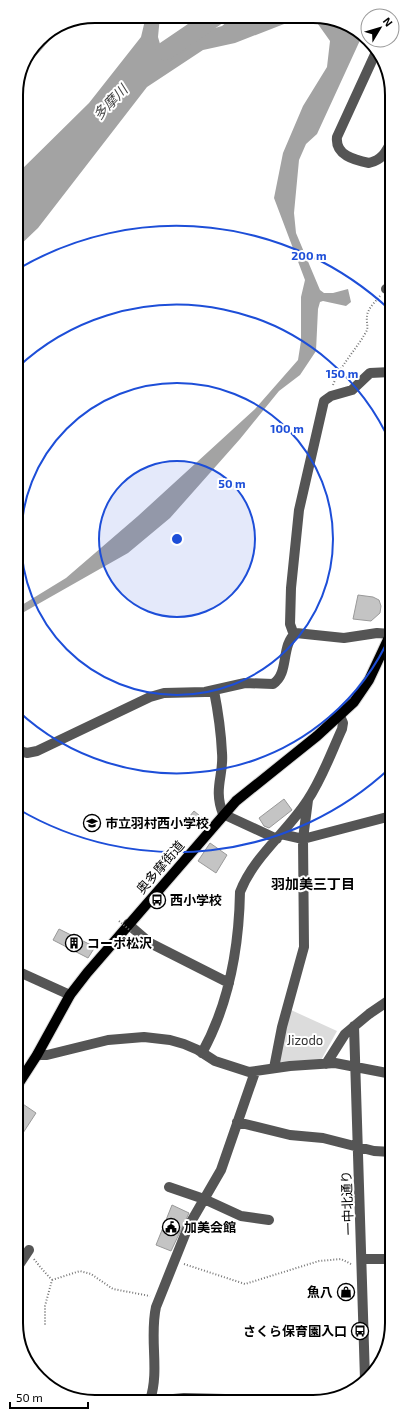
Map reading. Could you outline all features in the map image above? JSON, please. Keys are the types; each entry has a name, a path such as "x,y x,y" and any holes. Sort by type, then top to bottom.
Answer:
{"main road":[{"name":"奥多摩街道","path":"23,1075 37,1055 70,995 87,973 223,814 242,796 340,716 366,686 385,646"}],"street":[{"path":"374,57 337,137 337,142 338,149 345,155 370,163 381,158 385,154"},
{"path":"294,635 290,624 291,588 300,501 324,401 331,396 352,390 370,373 385,372"},
{"path":"23,751 31,753 37,752 150,696 164,693 214,691 237,684 271,684 277,681 281,676 288,644 294,635 300,632 344,638 385,633"},
{"path":"214,691 222,753 218,785 220,806 223,814 279,837 303,839 385,818"},
{"path":"202,1053 213,1031 229,983 237,946 240,892 243,884 263,854 279,837 308,800 342,729 343,723 340,716"},
{"path":"274,1068 282,1027 304,947 303,839 308,800"},
{"path":"127,926 150,943 229,983"},
{"path":"23,974 70,995"},
{"path":"326,1064 345,1034 385,1004"},
{"name":"一中北通り","path":"354,1026 359,1147 365,1372"},
{"path":"37,1055 47,1055 108,1040 144,1037 170,1040 202,1053 220,1063 254,1072 274,1068 346,1064 356,1068 385,1073"},
{"path":"151,1395 155,1363 153,1321 160,1298 188,1227 221,1170 254,1072"},
{"path":"237,1122 290,1136 323,1138 374,1151 385,1152"},
{"path":"169,1187 204,1199 242,1216 269,1220"},
{"path":"23,1259 29,1250"},
{"path":"362,1262 385,1260"}],"path":[{"path":"331,396 334,383 344,363 368,330 366,317 368,311 385,292"},
{"path":"23,1241 41,1268 52,1280"},
{"path":"175,1261 245,1284 319,1261 341,1259 350,1264 362,1262"},
{"path":"52,1280 80,1271 91,1274 112,1288 160,1298"},
{"path":"45,1326 45,1306 52,1280"}],"green space":[{"name":"Jizodo","path":"291,1010 337,1031 320,1062 276,1063"}],"water":[{"path":"144,23 159,23 158,37 160,44 222,26 226,23 287,23 235,43 203,50 147,87 38,228 23,242 23,168 89,103 141,37"},
{"path":"318,24 327,24 345,30 360,41 317,134 306,144 299,160 294,213 296,233 320,290 324,293 333,293 348,289 351,302 346,306 323,301 320,302 318,309 316,351 300,375 279,391 240,439 170,518 128,553 23,613 23,604 66,578 138,516 255,409 298,360 301,341 301,297 305,280 274,198 283,153 303,106 327,67 330,41"}],"building":[{"path":"51,38 32,60 38,51"},
{"path":"358,595 373,597 379,600 381,606 380,613 371,621 353,619"},
{"path":"284,799 292,810 269,828 264,826 259,818"},
{"path":"194,811 206,821 200,828 189,817"},
{"path":"210,843 227,855 216,873 198,861"},
{"name":"コーポ松沢","path":"59,929 95,947 88,958 53,940"},
{"path":"23,1104 36,1113 23,1133"},
{"path":"172,1205 189,1213 171,1251 156,1245"}],"waterway":[{"name":"多摩川","path":"165,51 206,23"}],"place":[{"name":"市立羽村西小学校","path":"92,823"},
{"name":"西小学校","path":"157,900"},
{"name":"コーポ松沢","path":"74,943"},
{"name":"加美会館","path":"171,1227"},
{"name":"魚八","path":"346,1292"},
{"name":"さくら保育園入口","path":"360,1331"}],"district":[{"name":"羽加美三丁目","path":"313,883"}]}
